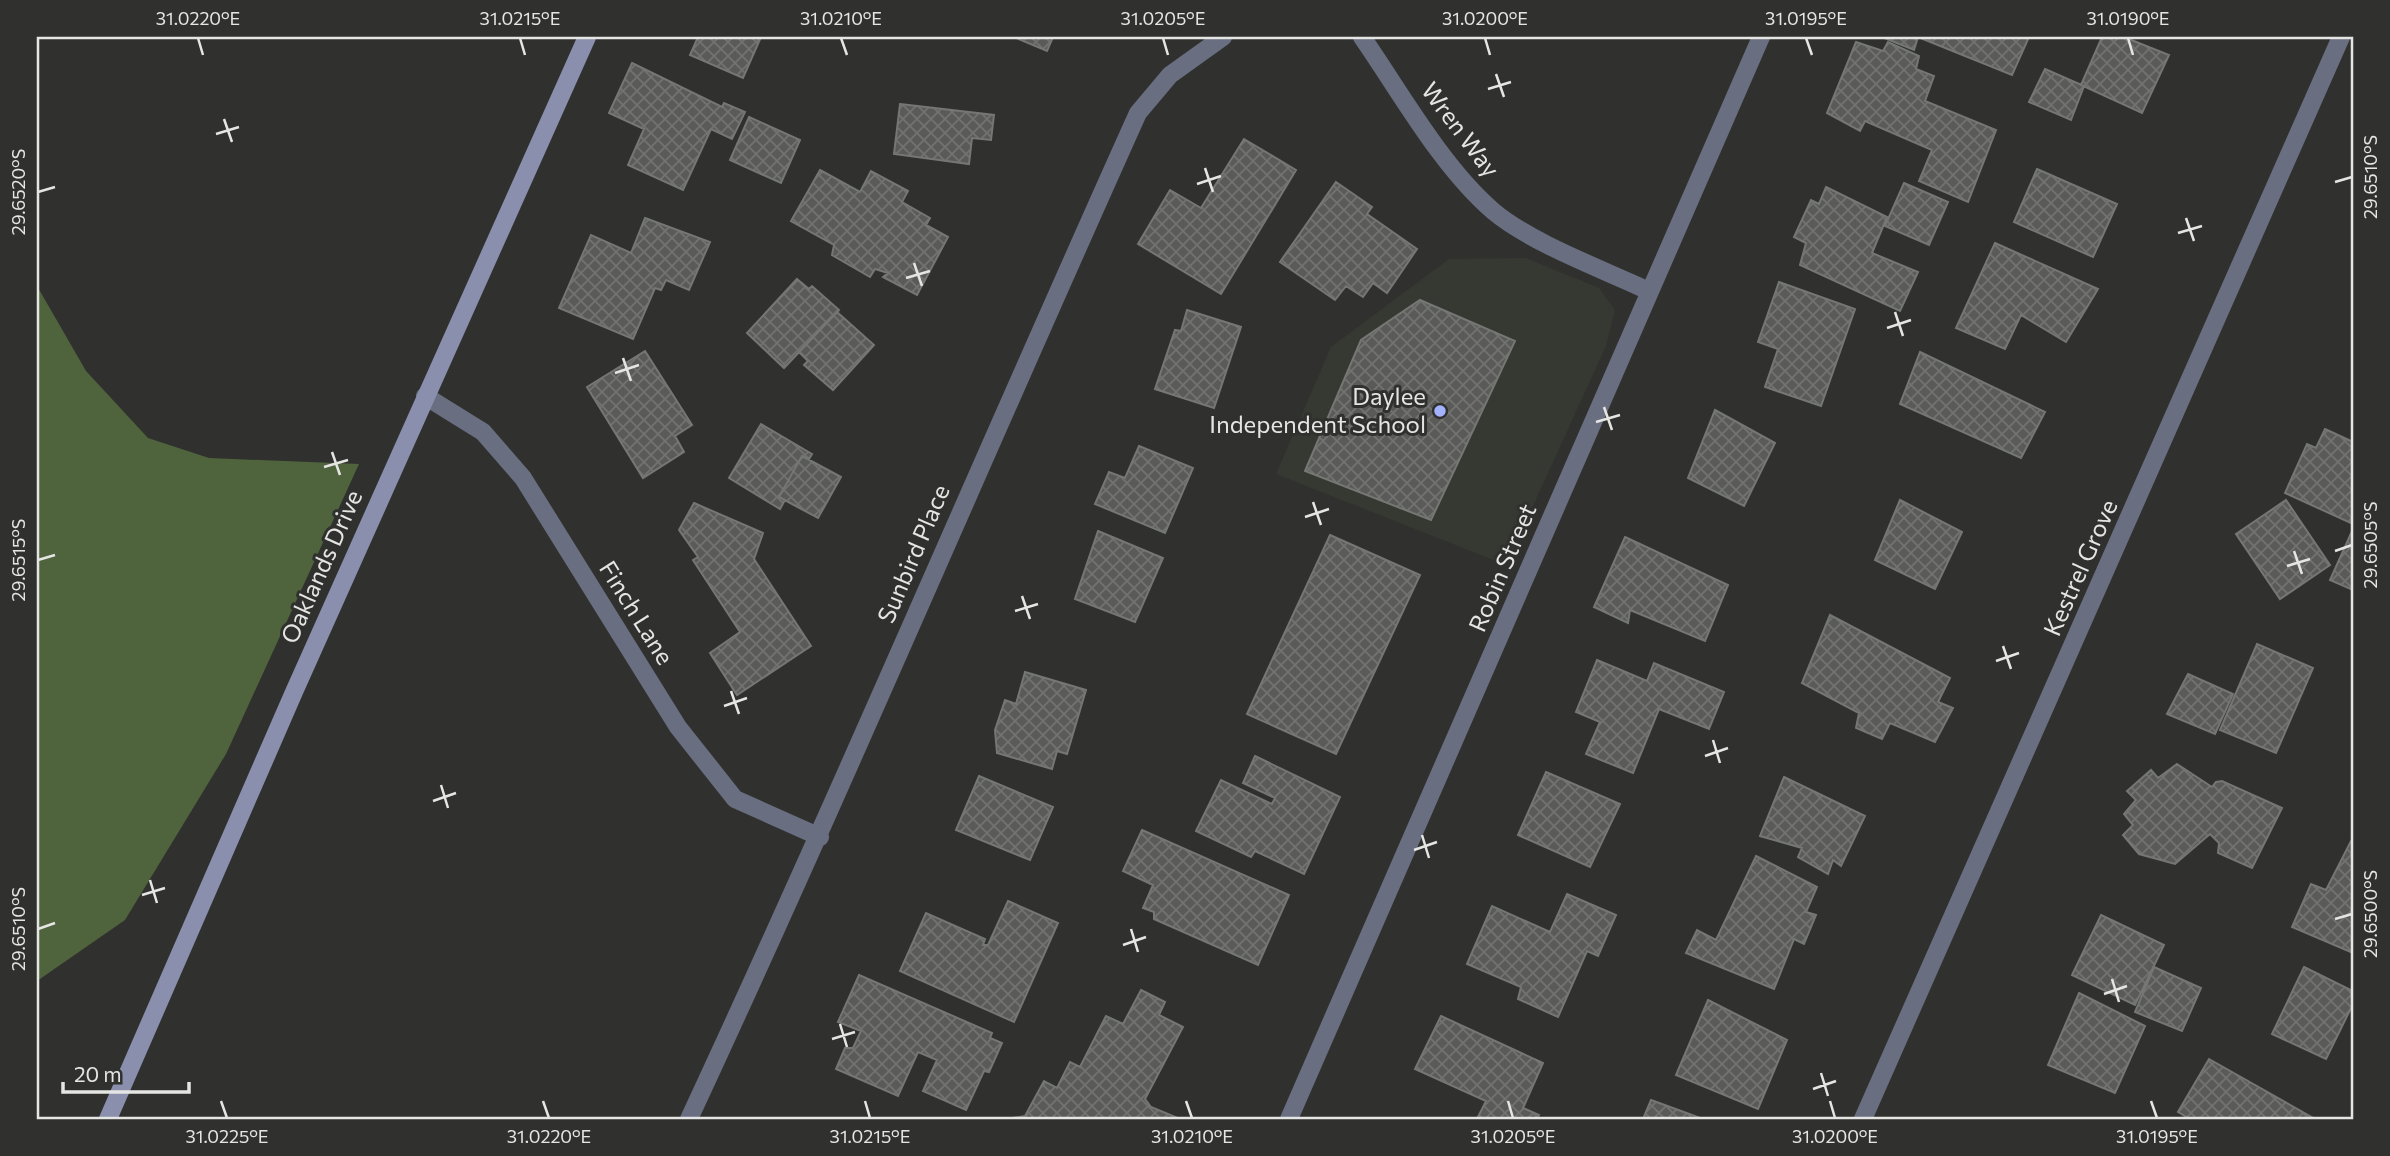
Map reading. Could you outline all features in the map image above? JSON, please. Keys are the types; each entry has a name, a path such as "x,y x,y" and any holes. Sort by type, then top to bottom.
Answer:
{"street":[{"name":"Oaklands Drive","path":"108,1119 425,396 587,37"},
{"name":"Sunbird Place","path":"689,1119 820,837 965,498 1138,113 1170,75 1223,37"},
{"name":"Wren Way","path":"1362,37 1460,177 1494,212 1530,235 1649,290"},
{"name":"Robin Street","path":"1289,1119 1761,37"},
{"name":"Kestrel Grove","path":"1863,1119 2341,37"},
{"name":"Finch Lane","path":"425,396 483,432 523,478 678,727 734,799 820,837"}],"shaded area":[{"name":"Daylee Independent School","path":"1526,258 1599,288 1615,310 1606,346 1506,565 1276,474 1331,347 1449,259"}],"green space":[{"path":"37,286 86,371 148,438 209,458 359,464 226,754 125,920 37,981"}],"building":[{"path":"698,37 761,37 743,78 690,55"},
{"path":"1014,37 1053,37 1047,51"},
{"path":"1882,37 1918,37 1914,50"},
{"path":"1918,37 2029,37 2012,75"},
{"path":"2102,37 2124,37 2169,55 2142,113 2081,85"},
{"path":"1856,42 1883,51 1888,42 1919,56 1916,69 1934,76 1925,101 1996,130 1968,202 1919,181 1932,150 1865,121 1860,131 1827,113"},
{"path":"632,63 722,107 724,103 745,112 732,139 711,129 683,190 628,165 644,129 609,113"},
{"path":"2045,69 2084,86 2071,120 2029,102"},
{"path":"900,104 994,115 991,140 972,138 969,164 894,154"},
{"path":"749,117 800,140 781,183 730,160"},
{"path":"1244,139 1296,170 1221,294 1138,244 1170,190 1201,208"},
{"path":"2037,169 2117,204 2093,257 2014,222"},
{"path":"820,170 860,192 871,171 908,191 902,202 930,218 926,225 948,237 917,295 883,277 888,273 875,269 870,277 832,255 834,245 791,221"},
{"path":"1336,182 1372,207 1367,214 1417,249 1387,293 1373,283 1363,297 1346,286 1335,300 1280,262"},
{"path":"1904,183 1948,202 1929,245 1885,226"},
{"path":"1826,187 1887,217 1872,253 1918,272 1900,311 1800,265 1806,243 1794,237 1811,200 1819,204"},
{"path":"645,218 710,242 689,290 666,280 661,290 655,288 633,339 559,308 591,235 631,253"},
{"path":"1995,243 2098,289 2066,342 2021,315 2005,349 1956,328"},
{"path":"797,279 809,289 812,286 839,310 784,368 747,333"},
{"path":"1779,282 1855,309 1821,406 1765,387 1778,349 1758,342"},
{"path":"1420,300 1515,341 1431,520 1305,471 1361,340"},
{"path":"1187,310 1241,327 1214,408 1155,389 1175,330 1181,331"},
{"path":"837,312 874,345 833,390 804,365 808,361 799,352"},
{"path":"645,351 692,425 675,436 684,452 643,478 587,387"},
{"path":"1920,352 2045,412 2021,458 1900,404"},
{"path":"1715,410 1775,443 1744,506 1688,478"},
{"path":"761,424 812,454 809,459 802,456 779,497 785,500 780,509 729,478"},
{"path":"2325,429 2353,442 2353,524 2285,493 2307,444 2316,448"},
{"path":"1139,446 1193,468 1165,533 1095,504 1109,472 1125,478"},
{"path":"802,456 841,477 818,518 779,497"},
{"path":"1900,500 1962,532 1935,589 1875,560"},
{"path":"2286,500 2330,565 2280,599 2236,534"},
{"path":"694,503 763,533 754,559 811,646 737,695 710,653 740,632 693,560 698,557 679,530"},
{"path":"2353,529 2353,590 2330,580"},
{"path":"1098,531 1163,558 1135,622 1075,599"},
{"path":"1330,535 1420,575 1336,754 1247,714"},
{"path":"1625,537 1728,585 1705,641 1630,610 1628,623 1594,607"},
{"path":"1830,615 1950,678 1938,702 1953,708 1935,742 1890,723 1882,739 1856,728 1859,713 1802,683"},
{"path":"2257,644 2313,668 2276,753 2220,730"},
{"path":"1597,660 1647,681 1654,663 1724,692 1709,729 1659,709 1633,773 1586,754 1600,722 1576,712"},
{"path":"1025,672 1086,690 1067,754 1057,751 1052,769 997,753 995,730 1005,700 1016,704"},
{"path":"2188,674 2233,694 2215,734 2167,714"},
{"path":"1255,756 1340,797 1304,874 1255,851 1251,857 1196,831 1221,780 1272,804 1275,798 1243,783"},
{"path":"2177,764 2212,787 2216,782 2222,781 2282,808 2252,868 2218,853 2219,843 2210,834 2175,864 2139,854 2123,835 2133,825 2124,814 2136,800 2127,791 2151,770 2158,778"},
{"path":"1546,772 1620,804 1590,867 1518,835"},
{"path":"979,776 1053,807 1030,860 956,830"},
{"path":"1784,777 1865,816 1841,866 1833,860 1828,874 1798,857 1802,848 1760,836"},
{"path":"1142,830 1289,895 1258,965 1154,919 1154,912 1143,908 1153,885 1123,871"},
{"path":"2351,841 2353,953 2292,927 2311,884 2326,890"},
{"path":"1756,856 1817,887 1806,912 1816,915 1804,944 1794,939 1774,989 1686,953 1697,930 1716,940"},
{"path":"1567,894 1616,915 1598,956 1587,951 1558,1017 1518,999 1521,987 1467,964 1492,906 1550,932"},
{"path":"1008,901 1058,923 1014,1022 900,971 926,913 985,939 983,945 988,945"},
{"path":"2101,915 2164,945 2135,1005 2072,975"},
{"path":"2154,967 2201,988 2182,1031 2135,1012"},
{"path":"2304,967 2353,991 2353,1004 2326,1059 2272,1034"},
{"path":"859,975 992,1033 990,1038 1002,1043 989,1072 984,1071 966,1110 923,1091 937,1060 918,1052 898,1096 836,1069 845,1048 853,1048 861,1031 838,1022"},
{"path":"1141,990 1165,1002 1159,1015 1183,1027 1145,1099 1151,1107 1180,1119 1006,1119 1025,1116 1044,1081 1057,1088 1070,1062 1080,1067 1106,1016 1123,1024"},
{"path":"2079,993 2145,1026 2115,1093 2048,1065"},
{"path":"1708,1000 1787,1040 1758,1109 1676,1075"},
{"path":"1441,1016 1543,1063 1523,1108 1539,1115 1537,1119 1477,1119 1486,1101 1415,1069"},
{"path":"2209,1059 2315,1119 2190,1119 2178,1112"},
{"path":"1651,1100 1703,1119 1643,1119"}],"place":[{"name":"Daylee Independent School","path":"1440,411"}]}
